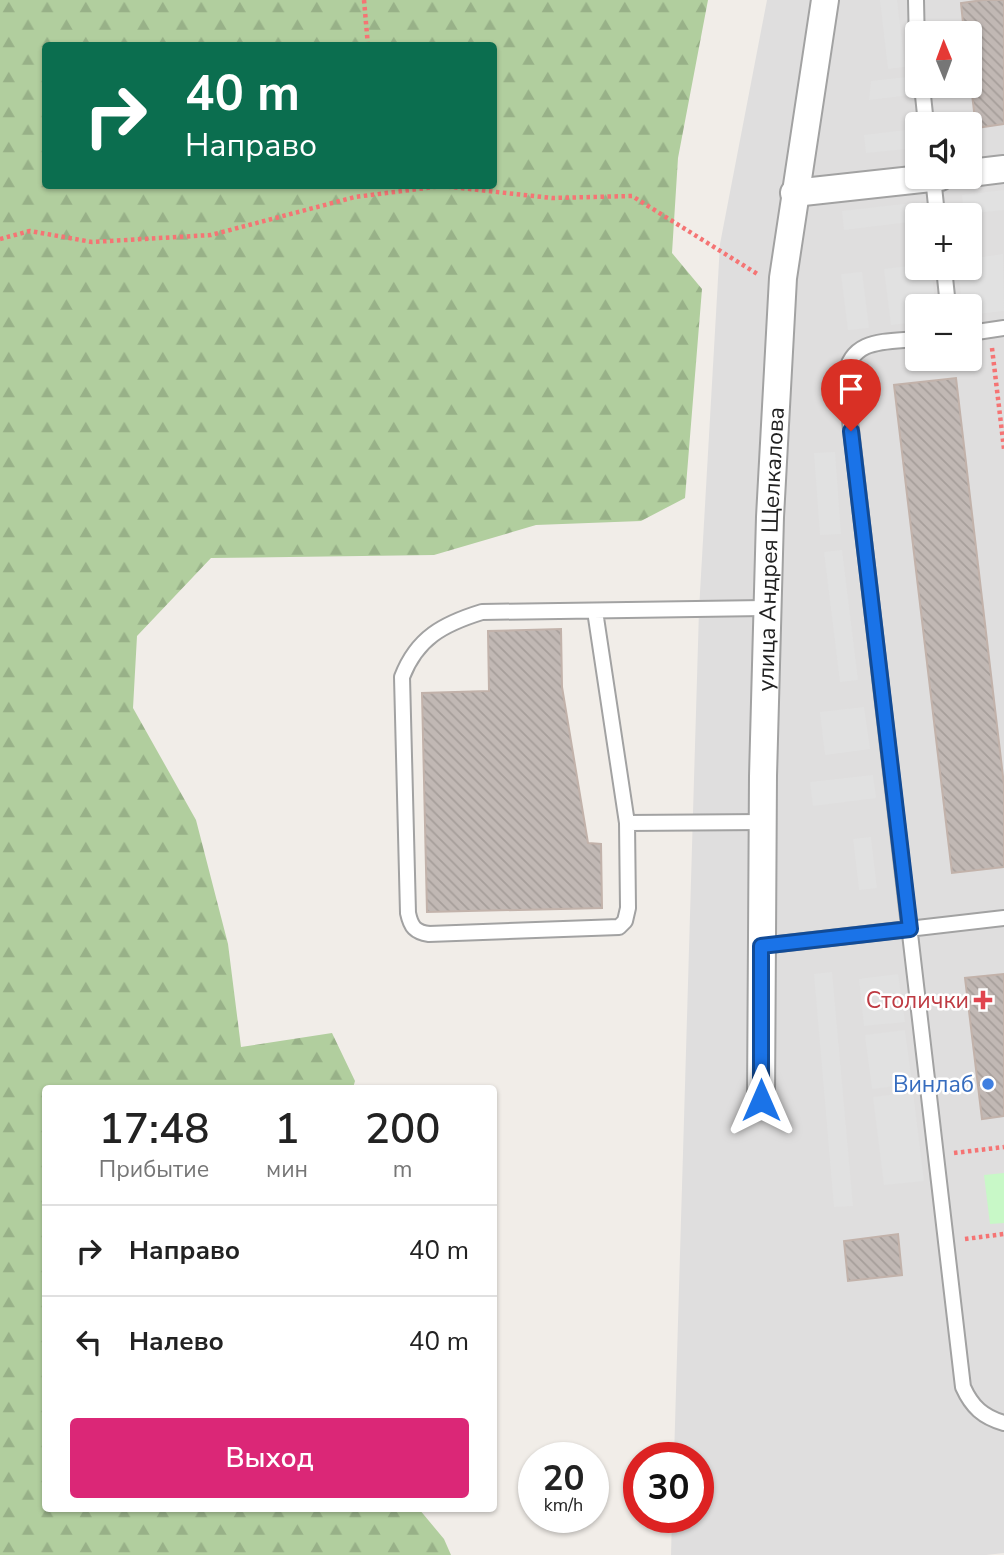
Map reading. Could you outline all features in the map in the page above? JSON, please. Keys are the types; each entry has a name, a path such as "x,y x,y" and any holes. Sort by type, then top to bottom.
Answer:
{"street":[{"name":"улица Андрея Щелкалова","path":"761,1100 762,822 768,608 783,278 825,0"},
{"path":"982,172 1004,169"},
{"path":"794,193 905,180"}],"lane":[{"path":"916,0 916,21"},
{"path":"982,331 1004,328"},
{"path":"905,340 877,343 860,349 847,365 845,378 963,1387 970,1402 979,1412 1004,1423"},
{"path":"595,611 627,823 628,908 625,921 619,927 429,934 418,932 411,925 408,913 402,677 410,657 425,640 454,621 482,612 768,608"},
{"path":"627,823 762,822"},
{"path":"761,946 1004,918"}],"path":[{"path":"364,0 368,42"},
{"path":"0,239 30,230 92,242 211,235 355,197 403,189"},
{"path":"470,189 552,198 632,196 761,276"},
{"path":"995,373 1004,449"},
{"path":"936,1155 1004,1147"},
{"path":"946,1241 1004,1234"}],"shaded area":[{"path":"767,0 1004,0 1004,1553 671,1555 672,1533 714,1533 714,1442 674,1442 699,610 720,244"},
{"path":"880,0 897,0 905,67 888,69"},
{"path":"905,77 905,96 869,100 871,81"},
{"path":"905,130 905,149 866,153 864,135"},
{"path":"1004,190 1004,210 982,212 982,203 963,203 962,195"},
{"path":"905,204 905,222 844,230 842,211"},
{"path":"1003,254 1004,311 982,314 982,294 961,294 959,280 982,280 982,257"},
{"path":"905,266 905,280 933,280 934,294 905,294 905,323 891,325 884,269"},
{"path":"862,272 869,328 848,330 841,274"},
{"path":"835,452 841,534 820,535 814,453"},
{"path":"842,550 858,680 840,682 824,552"},
{"path":"864,707 870,749 825,755 820,712"},
{"path":"873,775 876,798 813,806 810,782"},
{"path":"871,837 877,888 859,890 853,839"},
{"path":"832,972 853,1206 834,1207 814,974"},
{"path":"898,974 905,1022 864,1026 859,979"},
{"path":"905,1030 912,1084 872,1089 865,1035"},
{"path":"913,1092 924,1181 884,1185 873,1097"}],"green space":[{"path":"0,0 708,0 678,158 672,253 702,289 685,498 641,521 536,525 434,555 211,558 137,636 133,708 196,820 228,944 241,1047 332,1033 355,1081 354,1085 42,1085 42,1512 422,1512 444,1539 451,1555 0,1555"},
{"path":"1004,1173 1004,1223 990,1224 984,1175"}],"building":[{"path":"1004,0 1004,124 982,127 982,112 974,112 972,98 982,98 982,21 963,21 961,3"},
{"path":"956,378 1004,785 1004,867 952,873 894,385"},
{"path":"561,629 562,687 588,843 601,844 602,908 427,912 422,693 489,691 488,631"},
{"path":"1004,974 1004,1116 982,1119 965,978"},
{"path":"898,1234 902,1275 848,1281 844,1241"}],"place":[{"name":"Столички","path":"983,1000"},
{"name":"Винлаб","path":"988,1084"}],"route":[{"path":"761,1100 761,946 910,929 851,431"}]}
